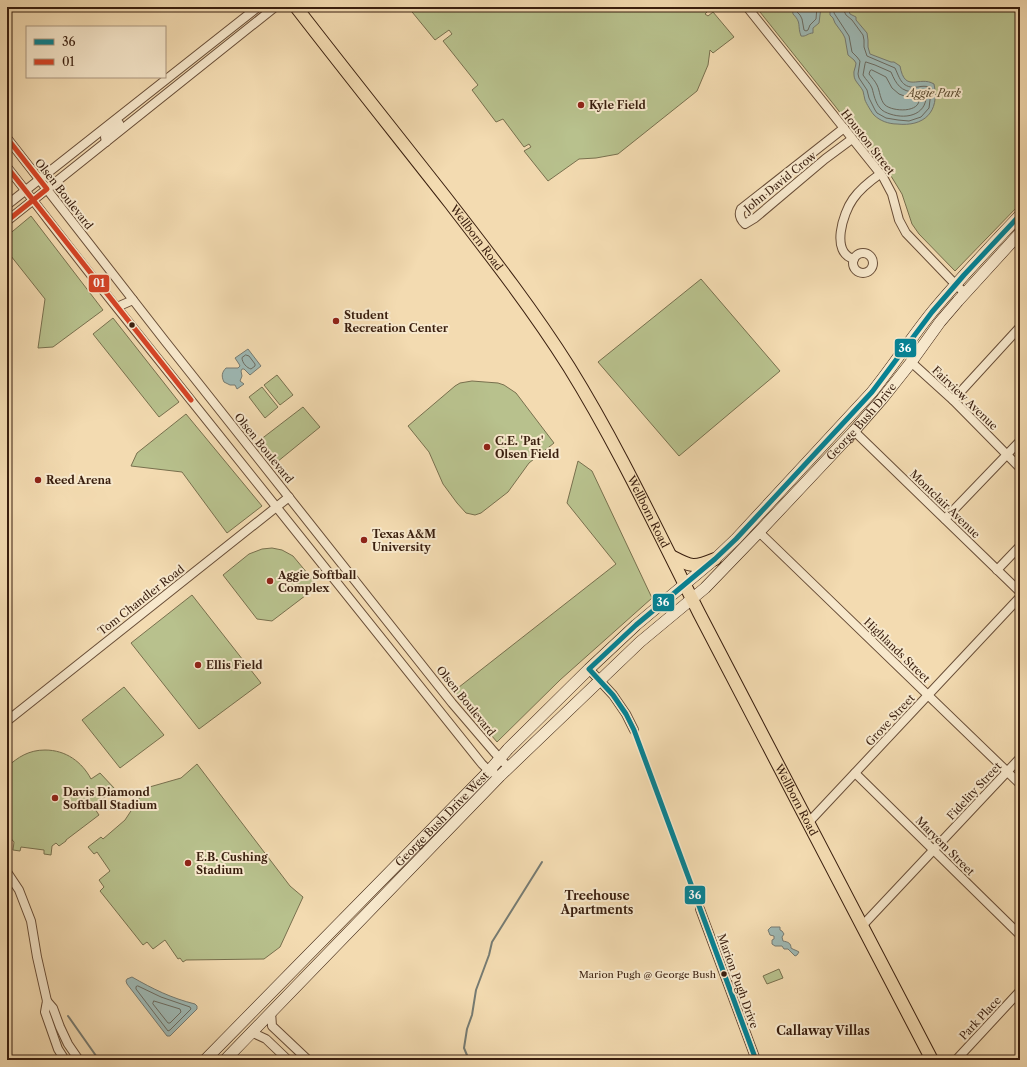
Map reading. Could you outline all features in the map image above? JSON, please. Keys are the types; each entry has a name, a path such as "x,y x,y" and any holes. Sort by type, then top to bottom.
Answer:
{"main road":[{"name":"Wellborn Road","path":"296,7 482,244 540,323 596,411 671,556 691,599 932,1060"},
{"name":"George Bush Drive","path":"684,584 715,559 736,539 872,392 887,374 931,313 955,284 1020,216"},
{"name":"George Bush Drive","path":"691,599 705,588 854,431 911,362 940,322 1020,233"},
{"path":"854,431 852,427 853,423 888,382 887,374"},
{"path":"671,556 691,566 715,559"},
{"name":"George Bush Drive West","path":"205,1060 589,669 636,625 684,584"},
{"name":"George Bush Drive West","path":"226,1060 251,1032 500,776 640,642 691,599"},
{"path":"329,953 326,949 351,922 354,907"}],"street":[{"path":"7,205 258,7"},
{"path":"7,221 275,7"},
{"name":"Houston Street","path":"747,7 886,182 892,194 901,225 906,233 965,293"},
{"path":"141,99 148,108"},
{"path":"106,142 106,134 119,123 123,113"},
{"name":"John David Crow","path":"844,128 741,209 741,220 745,224 755,218 852,139"},
{"name":"Olsen Boulevard","path":"7,138 133,300 455,706 499,759 509,768"},
{"path":"7,167 482,764 489,771 500,776"},
{"path":"854,259 844,253 841,246 843,219 849,204 856,195 880,174"},
{"path":"117,307 133,300"},
{"path":"953,400 1020,327"},
{"name":"Fairview Avenue","path":"911,362 953,400 1020,468"},
{"name":"Montclair Avenue","path":"854,431 1020,592"},
{"path":"945,519 1020,441"},
{"name":"Tom Chandler Road","path":"7,721 289,497"},
{"name":"Highlands Street","path":"759,532 1020,784"},
{"path":"997,570 1020,546"},
{"name":"Grove Street","path":"808,823 1020,596"},
{"path":"395,654 407,645"},
{"path":"589,669 613,695 626,714 634,730"},
{"name":"Fidelity Street","path":"862,926 1020,758"},
{"name":"Maryem Street","path":"855,773 1020,935"},
{"path":"7,872 19,890 31,921 47,1001 45,1012 58,1049 65,1060"},
{"name":"Marion Pugh Drive","path":"700,909 756,1060"},
{"name":"Park Place","path":"956,1060 1020,992"},
{"path":"47,1001 53,1008 68,1044 79,1060"},
{"path":"271,1012 272,1026 308,1060"},
{"path":"251,1032 266,1039 288,1060"}],"green space":[{"name":"Kyle Field","path":"408,7 706,7 709,10 705,14 708,16 713,12 734,37 713,53 710,50 708,65 697,91 618,154 579,159 548,181 524,151 531,147 529,144 524,147 503,119 496,122 472,90 478,85 443,41 452,34 449,30 435,40"},
{"name":"Aggie Park","path":"756,7 1020,7 1020,204 955,271 919,234 912,224 902,194 891,176"},
{"path":"31,216 103,310 53,347 38,348 45,299 7,251 7,236"},
{"path":"701,279 780,371 679,456 598,362"},
{"path":"113,318 179,402 159,417 93,334"},
{"path":"277,375 293,395 280,405 264,385"},
{"name":"C.E. 'Pat' Olsen Field","path":"472,381 498,383 516,393 554,443 529,463 508,492 481,513 475,515 466,513 457,503 443,484 429,452 408,426 455,386 460,383"},
{"path":"262,387 278,407 265,418 249,397"},
{"path":"303,407 320,427 277,462 260,440"},
{"path":"186,414 262,506 227,533 182,472 131,466 137,453"},
{"path":"578,461 592,471 652,598 560,680 497,742 454,691 616,564 567,503"},
{"name":"Aggie Softball Complex","path":"272,548 282,550 293,556 318,586 272,621 257,619 223,575 249,554 262,549"},
{"name":"Ellis Field","path":"192,595 261,683 199,729 131,643"},
{"path":"124,687 164,735 120,768 82,720"},
{"name":"Davis Diamond Softball Stadium","path":"45,750 60,752 72,758 83,767 91,779 100,773 115,789 93,806 99,815 59,846 56,843 52,846 51,855 44,854 44,850 21,847 20,851 13,850 14,842 7,834 7,767 24,755 34,751"},
{"name":"E.B. Cushing Stadium","path":"197,764 290,886 303,897 280,947 264,959 186,960 183,962 180,958 178,959 165,940 153,949 147,942 143,945 100,891 104,887 99,880 110,871 97,852 94,854 88,847 101,837 103,839 125,820 146,788 181,778"},
{"path":"779,969 783,978 767,984 763,976"}],"water":[{"path":"792,7 821,7 819,23 813,28 813,33 801,36 798,22 793,14"},
{"path":"830,7 848,8 850,14 856,17 856,20 867,33 870,54 894,62 900,66 902,74 909,82 923,81 934,84 935,102 928,116 915,123 894,124 879,119 874,115 866,101 863,91 854,77 856,63 848,55 845,38 830,15"},
{"path":"248,349 261,366 250,375 242,369 240,381 244,384 237,389 235,385 230,385 224,382 222,376 226,368 238,368 240,366 235,358"},
{"path":"771,927 780,927 780,930 784,934 782,937 783,941 789,943 791,948 799,952 797,955 795,956 788,949 784,949 782,946 775,946 772,944 774,936 770,935 768,930"},
{"path":"132,977 162,993 195,1004 197,1009 170,1036 167,1036 127,984 127,979"}],"waterway":[{"path":"469,1060 464,1048 467,1029 472,1015 476,990 489,955 492,942 542,862"},
{"path":"68,1016 99,1060"}],"transit line":[{"name":"01","path":"7,138 47,189 7,221"},
{"name":"01","path":"7,167 191,400"},
{"name":"36","path":"756,1060 634,730 626,714 613,695 589,669 636,625 715,559 736,539 872,392 932,312 1020,215"}],"place":[{"name":"Kyle Field","path":"581,105"},
{"name":"Student Recreation Center","path":"336,321"},
{"name":"C.E. 'Pat' Olsen Field","path":"487,447"},
{"name":"Reed Arena","path":"38,480"},
{"name":"Texas A&M University","path":"364,540"},
{"name":"Aggie Softball Complex","path":"270,581"},
{"name":"Ellis Field","path":"198,665"},
{"name":"Davis Diamond Softball Stadium","path":"55,798"},
{"name":"E.B. Cushing Stadium","path":"188,863"},
{"name":"Marion Pugh @ George Bush","path":"724,974"}],"district":[{"name":"Treehouse Apartments","path":"597,903"},
{"name":"Callaway Villas","path":"823,1031"}]}
